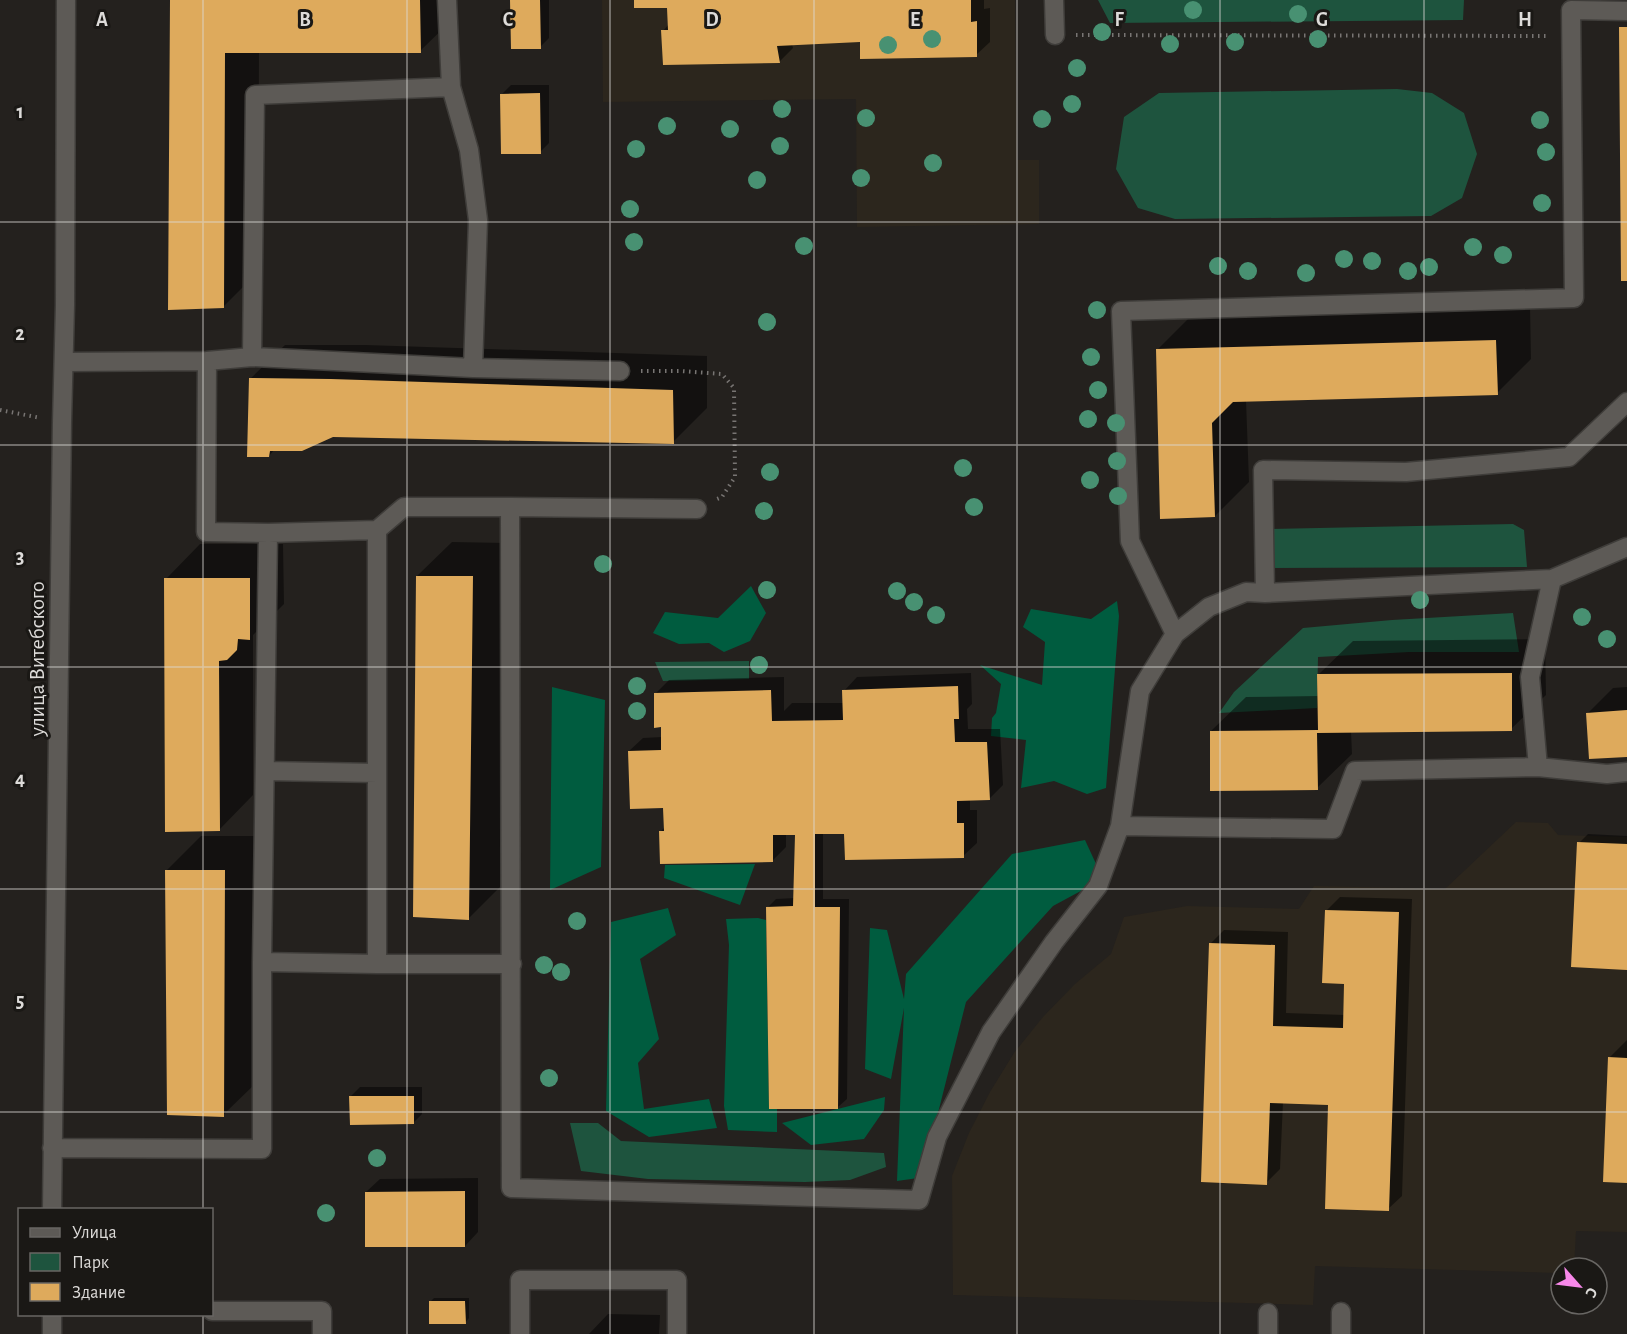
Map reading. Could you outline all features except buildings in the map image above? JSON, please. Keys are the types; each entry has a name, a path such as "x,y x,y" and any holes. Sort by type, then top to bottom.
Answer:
{"street":[{"name":"улица Витебского","path":"52,1208 62,422 65,362 66,0"},
{"path":"447,0 451,87 469,150 478,220 473,368"},
{"path":"1054,0 1055,35"},
{"path":"1175,634 1130,541 1121,310 1574,298 1570,10 1627,11"},
{"path":"252,357 255,95 451,87"},
{"path":"65,362 207,361 252,357 473,368 620,371"},
{"path":"207,361 206,532 377,530 404,507 697,509"},
{"path":"1265,593 1263,470 1406,472 1569,457 1627,402"},
{"path":"510,507 512,1188 919,1200 937,1137 991,1032 1054,942 1098,886 1120,826 1140,691 1175,634 1209,607 1246,592 1265,593 1552,579 1627,546"},
{"path":"377,530 377,964"},
{"path":"52,1148 262,1149 262,962 268,533"},
{"path":"1538,767 1530,677 1552,579"},
{"path":"1120,826 1333,829 1355,771 1538,767 1607,774 1627,772"},
{"path":"266,771 377,772"},
{"path":"262,962 512,964"},
{"path":"520,1334 520,1280 677,1280 677,1334"},
{"path":"213,1311 322,1311 322,1334"},
{"path":"1341,1312 1341,1334"},
{"path":"1268,1313 1268,1334"},
{"path":"52,1316 52,1334"}],"path":[{"path":"1055,35 1571,36"},
{"path":"620,371 722,374 734,388 735,477 722,497 697,509"},
{"path":"0,410 62,422"}],"shaded area":[{"path":"602,0 1015,0 1017,160 1039,160 1039,224 857,227 856,99 603,102"},
{"path":"1516,822 1548,823 1558,835 1627,837 1627,1232 1576,1231 1575,1256 1549,1256 1549,1273 1315,1266 1313,1305 953,1295 952,1176 969,1133 1014,1053 1043,1017 1075,984 1111,954 1124,917 1187,906 1299,909 1314,886 1445,889"}],"green space":[{"path":"1098,0 1464,0 1463,20 1110,23"},
{"path":"1397,89 1432,93 1464,113 1477,154 1462,198 1431,216 1175,219 1138,208 1116,169 1124,117 1159,93"},
{"path":"1513,524 1524,530 1527,567 1268,568 1268,529"},
{"path":"751,586 766,613 750,641 724,652 709,643 679,644 653,633 665,612 718,618"},
{"path":"1117,601 1119,616 1106,788 1087,794 1054,781 1021,788 1026,740 991,736 992,718 996,713 1001,684 980,665 1042,685 1045,642 1023,627 1031,609 1091,619"},
{"path":"1513,613 1519,652 1409,652 1318,657 1317,708 1219,713 1234,692 1303,628"},
{"path":"749,661 749,679 663,681 655,662"},
{"path":"552,687 605,700 601,867 550,890"},
{"path":"1085,840 1103,879 1053,906 966,1002 936,1121 932,1176 897,1181 904,1008 891,1079 865,1069 870,928 887,930 904,999 906,974 1012,854"},
{"path":"755,864 740,905 664,878 665,865"},
{"path":"668,908 676,935 640,959 659,1039 638,1063 644,1109 709,1099 717,1128 649,1137 606,1111 611,922"},
{"path":"726,919 766,920 769,1109 777,1109 777,1132 728,1130 724,1106 729,945"},
{"path":"885,1097 884,1110 864,1139 811,1145 782,1123"},
{"path":"570,1123 598,1123 621,1141 884,1153 886,1167 850,1180 805,1182 648,1179 581,1171"}]}
